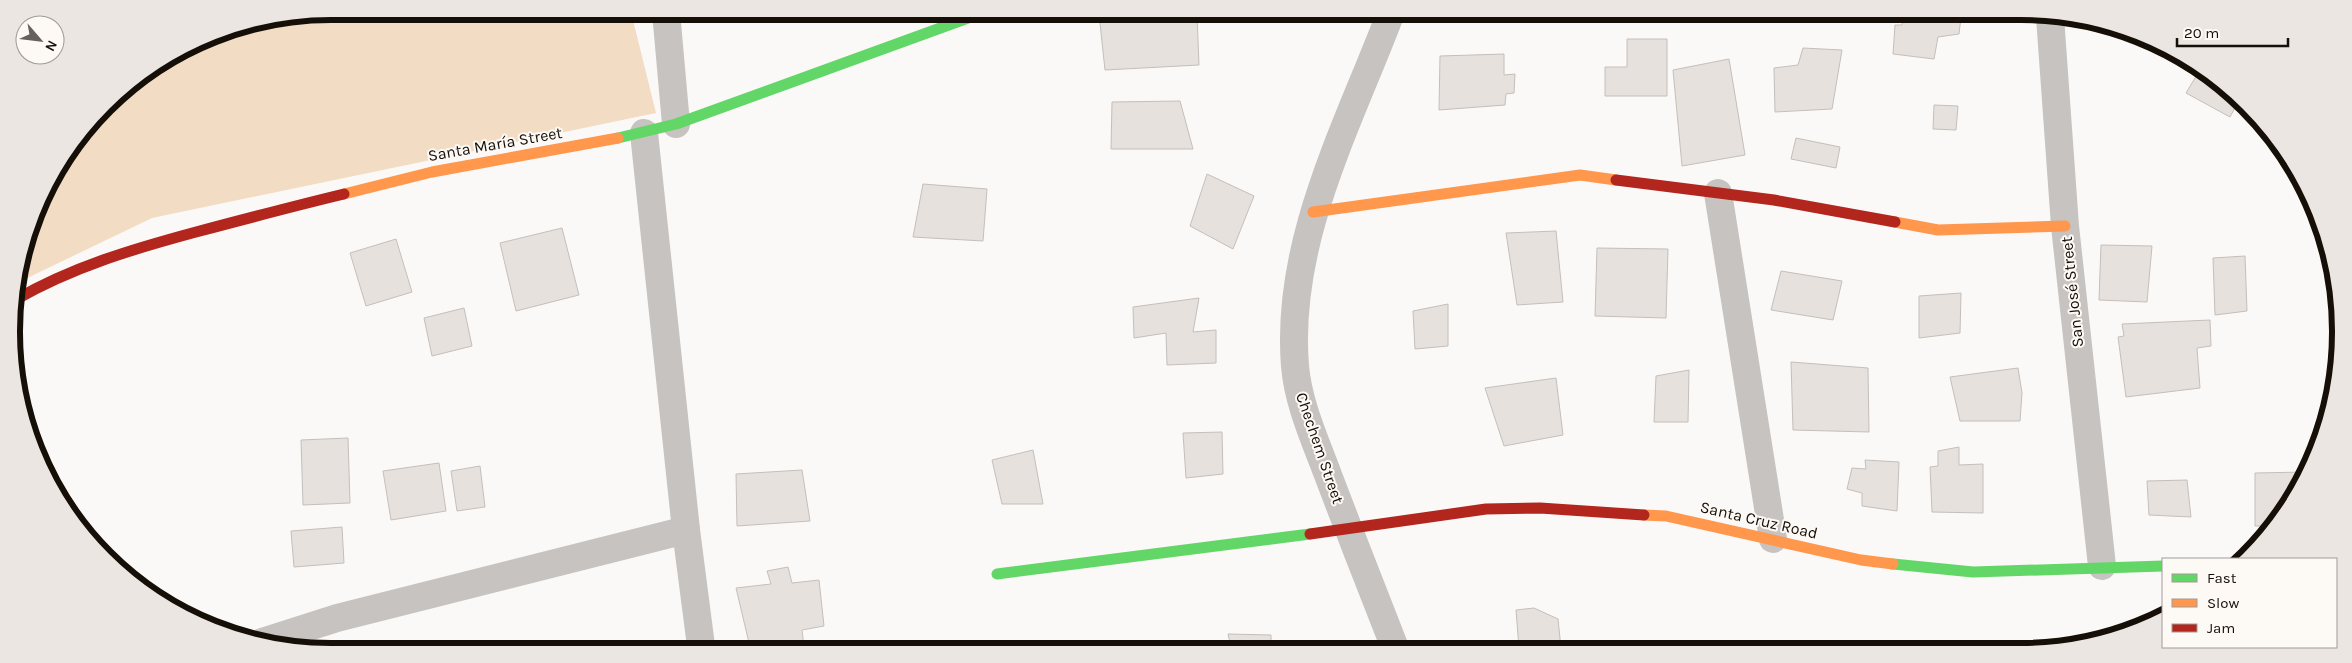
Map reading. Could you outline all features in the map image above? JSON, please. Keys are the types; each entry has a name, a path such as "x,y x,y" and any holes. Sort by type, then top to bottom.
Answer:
{"street":[{"path":"667,20 676,124"},
{"name":"Santa María Street","path":"23,296 88,264 267,212 432,172 644,133 676,124 962,20"},
{"name":"Chechem Street","path":"1388,20 1313,212 1302,260 1294,316 1295,368 1305,413 1393,643"},
{"name":"San José Street","path":"2050,22 2064,226 2102,566"},
{"path":"644,133 686,530 701,643"},
{"path":"1313,212 1580,175 1774,200 1938,230 2064,226"},
{"path":"1718,193 1773,539"},
{"name":"Santa Cruz Road","path":"997,574 1348,529 1486,509 1540,508 1666,516 1861,560 1918,568 1973,572 2102,566 2162,566"},
{"path":"276,638 337,618 686,530"}],"shaded area":[{"path":"633,20 656,113 152,218 25,279 31,251 44,212 72,158 84,142 111,111 142,84 158,72 212,44 271,26 311,21"}],"building":[{"path":"1100,20 1197,20 1199,65 1105,70"},
{"path":"1903,20 1961,20 1959,34 1938,37 1934,59 1893,54 1895,25 1902,25"},
{"path":"1627,39 1667,39 1667,96 1605,96 1605,67 1627,67"},
{"path":"1803,48 1842,50 1832,109 1775,112 1774,68 1798,65"},
{"path":"1504,54 1504,75 1515,74 1514,93 1506,94 1505,105 1439,110 1440,56"},
{"path":"1729,59 1745,155 1682,166 1673,70"},
{"path":"2197,74 2236,106 2230,117 2186,93"},
{"path":"1180,101 1193,149 1111,149 1112,102"},
{"path":"1934,105 1958,106 1956,130 1933,129"},
{"path":"1796,138 1840,147 1836,168 1791,159"},
{"path":"1207,174 1254,196 1233,249 1190,226"},
{"path":"923,184 987,189 983,241 913,237"},
{"path":"562,228 579,295 516,311 500,243"},
{"path":"1556,231 1563,302 1517,305 1506,233"},
{"path":"396,239 412,292 366,306 350,253"},
{"path":"2101,245 2152,246 2147,302 2099,300"},
{"path":"1597,248 1668,249 1666,318 1595,316"},
{"path":"2245,256 2247,311 2215,315 2213,258"},
{"path":"1781,271 1842,281 1833,320 1771,310"},
{"path":"1961,293 1960,333 1919,338 1919,296"},
{"path":"1199,298 1193,332 1216,330 1216,363 1167,365 1166,333 1134,338 1133,307"},
{"path":"1448,304 1448,346 1415,349 1413,311"},
{"path":"464,308 472,346 432,356 424,318"},
{"path":"2210,320 2211,346 2197,348 2200,388 2126,397 2118,337 2124,336 2122,324"},
{"path":"1791,362 1868,368 1869,432 1793,430"},
{"path":"2018,368 2022,393 2020,421 1960,421 1950,377"},
{"path":"1689,370 1688,422 1654,422 1656,376"},
{"path":"1556,378 1563,435 1504,446 1485,388"},
{"path":"1222,432 1223,474 1186,478 1183,433"},
{"path":"348,438 350,503 303,505 301,440"},
{"path":"1959,447 1959,465 1983,464 1983,513 1932,512 1930,467 1938,466 1938,451"},
{"path":"1033,450 1043,504 1002,504 992,460"},
{"path":"1865,460 1899,462 1897,511 1862,506 1862,493 1847,489 1852,468 1866,469"},
{"path":"439,463 446,511 391,520 383,471"},
{"path":"480,466 485,507 457,511 451,471"},
{"path":"802,470 810,521 737,526 736,474"},
{"path":"2298,472 2280,505 2264,526 2255,526 2255,473"},
{"path":"2187,480 2191,517 2149,515 2147,481"},
{"path":"342,527 344,563 294,567 291,531"},
{"path":"788,567 792,583 819,580 824,626 802,630 804,643 749,643 736,588 771,584 767,571"},
{"path":"1534,608 1558,619 1560,643 1519,643 1516,610"},
{"path":"1228,634 1271,635 1271,643 1230,643"}],"traffic: fast":[{"path":"618,138 676,124 962,20"},
{"path":"997,574 1310,534"},
{"path":"1893,564 1973,572 2162,566"}],"traffic: slow":[{"path":"344,194 432,172 618,138"},
{"path":"1313,212 1580,175 1616,180"},
{"path":"1895,222 1938,230 2065,226"},
{"path":"1644,515 1666,516 1861,560 1893,564"}],"traffic: jam":[{"path":"1616,180 1774,200 1895,222"},
{"path":"23,296 81,268 126,252 344,194"},
{"path":"1310,534 1486,509 1540,508 1644,515"}]}
